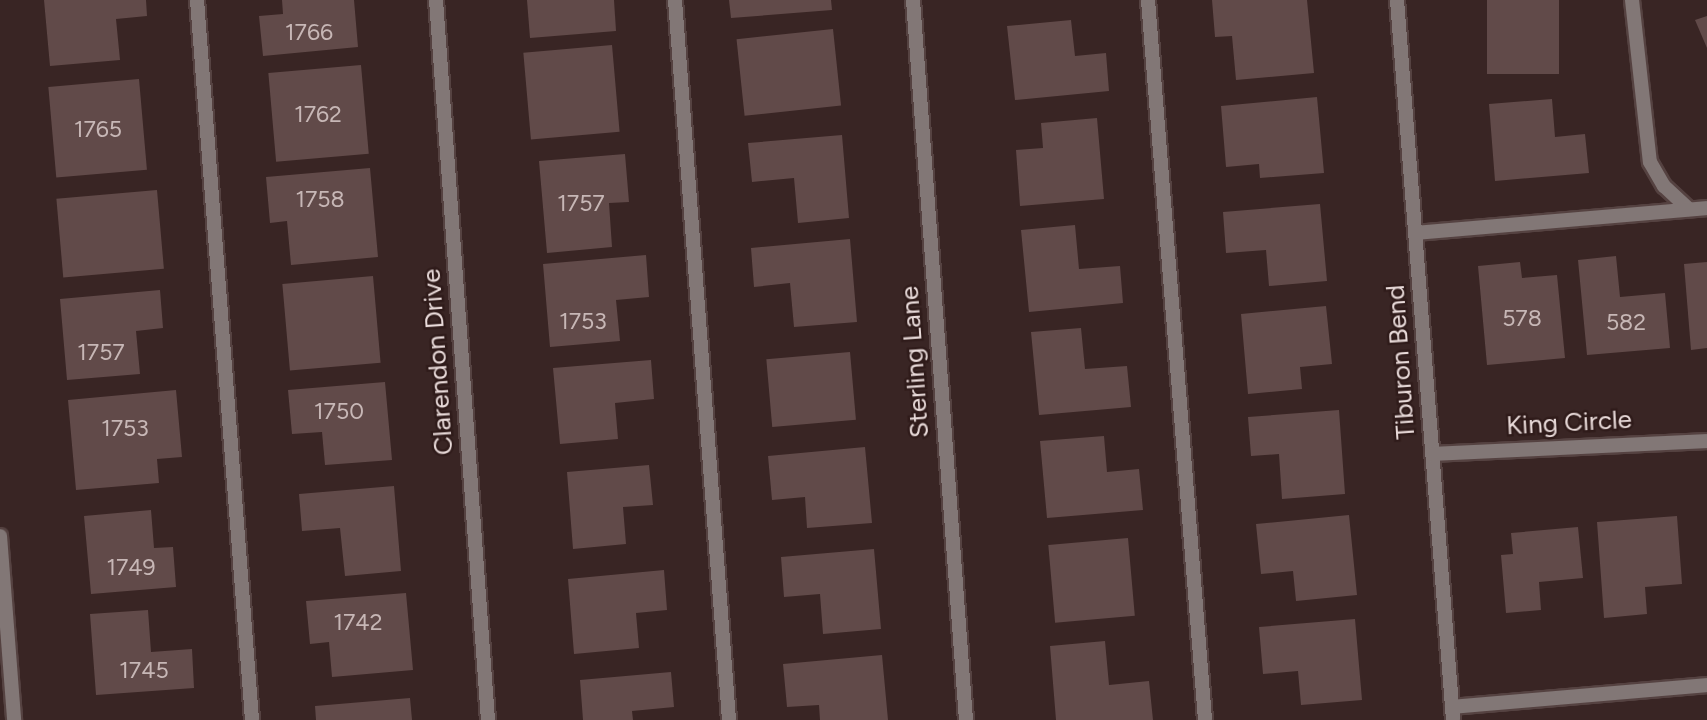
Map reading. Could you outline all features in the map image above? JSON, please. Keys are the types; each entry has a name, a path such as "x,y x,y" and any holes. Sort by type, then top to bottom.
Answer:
{"street":[{"path":"197,0 252,720"},
{"name":"Clarendon Drive","path":"436,0 488,720"},
{"path":"676,0 729,720"},
{"name":"Sterling Lane","path":"913,0 966,720"},
{"path":"1148,0 1205,720"},
{"name":"Tiburon Bend","path":"1397,0 1453,714"},
{"path":"1632,0 1650,162 1664,186 1689,209"},
{"path":"1416,233 1707,208"},
{"name":"King Circle","path":"1433,454 1707,441"},
{"path":"0,536 14,720"},
{"path":"1453,714 1707,685"}],"building":[{"path":"44,0 146,0 147,16 116,19 120,60 50,66"},
{"path":"282,0 354,0 358,47 263,56 259,16 283,14"},
{"path":"527,0 614,0 616,31 530,38"},
{"path":"729,0 831,0 832,10 731,18"},
{"path":"1212,0 1307,0 1314,73 1236,80 1232,36 1215,37"},
{"path":"1487,0 1559,0 1559,74 1487,74"},
{"path":"1707,16 1707,48 1695,20"},
{"path":"1071,20 1075,56 1106,53 1109,91 1015,100 1007,26"},
{"path":"833,29 841,106 745,116 737,39"},
{"path":"612,45 620,132 531,139 523,53"},
{"path":"361,65 369,154 276,162 268,73"},
{"path":"139,79 147,170 56,178 48,87"},
{"path":"1317,97 1324,173 1260,178 1259,164 1226,167 1221,106"},
{"path":"1552,99 1555,137 1585,134 1589,173 1495,181 1489,104"},
{"path":"1097,118 1104,199 1020,206 1016,150 1043,148 1041,123"},
{"path":"842,135 849,218 798,223 794,178 752,182 748,143"},
{"path":"625,154 629,202 609,203 612,247 547,253 539,161"},
{"path":"370,168 378,257 291,265 287,221 270,223 266,177"},
{"path":"157,190 164,269 63,278 56,199"},
{"path":"1320,204 1327,281 1269,286 1266,250 1226,253 1223,212"},
{"path":"1075,225 1079,269 1120,266 1123,303 1029,312 1021,230"},
{"path":"850,239 857,322 794,327 790,283 754,287 751,248"},
{"path":"646,255 649,297 616,300 620,341 550,347 543,264"},
{"path":"1616,256 1620,297 1665,293 1670,348 1587,355 1578,260"},
{"path":"1520,262 1522,278 1557,275 1565,358 1487,365 1478,266"},
{"path":"1707,262 1707,348 1691,350 1684,264"},
{"path":"373,276 381,363 290,371 282,284"},
{"path":"160,290 163,328 136,331 140,374 67,380 60,299"},
{"path":"1326,306 1332,364 1300,367 1302,389 1248,394 1241,314"},
{"path":"1081,328 1085,369 1127,366 1131,407 1039,415 1031,332"},
{"path":"850,352 856,420 772,427 766,359"},
{"path":"651,360 654,399 615,403 618,439 560,444 553,368"},
{"path":"385,382 392,460 325,465 322,432 292,434 288,390"},
{"path":"176,390 182,457 157,459 159,483 76,490 68,400"},
{"path":"1339,410 1345,494 1282,499 1279,454 1251,456 1248,417"},
{"path":"1104,436 1107,472 1139,469 1143,510 1047,518 1040,441"},
{"path":"865,447 872,523 807,528 805,497 772,500 768,456"},
{"path":"649,465 653,505 623,507 626,544 573,549 567,472"},
{"path":"394,486 401,571 345,576 340,528 302,531 299,494"},
{"path":"151,510 154,548 173,547 176,587 91,594 84,516"},
{"path":"1349,515 1357,595 1296,601 1293,571 1261,574 1256,524"},
{"path":"1677,516 1682,584 1645,587 1647,614 1604,618 1597,522"},
{"path":"1578,527 1583,578 1539,582 1541,610 1506,613 1501,555 1513,554 1511,533"},
{"path":"1128,538 1135,616 1055,623 1048,545"},
{"path":"874,549 881,629 823,634 820,594 784,597 781,557"},
{"path":"664,570 667,610 636,613 639,648 574,654 568,579"},
{"path":"406,593 413,670 332,677 329,642 310,644 306,601"},
{"path":"148,610 151,652 192,649 194,688 96,695 90,614"},
{"path":"1355,619 1362,700 1301,705 1298,671 1263,674 1259,627"},
{"path":"1105,641 1109,685 1149,681 1153,720 1056,720 1050,646"},
{"path":"882,655 888,720 820,720 819,705 787,707 783,664"},
{"path":"671,672 674,707 632,711 633,720 583,720 580,680"},
{"path":"410,698 412,720 316,720 315,706"}]}
